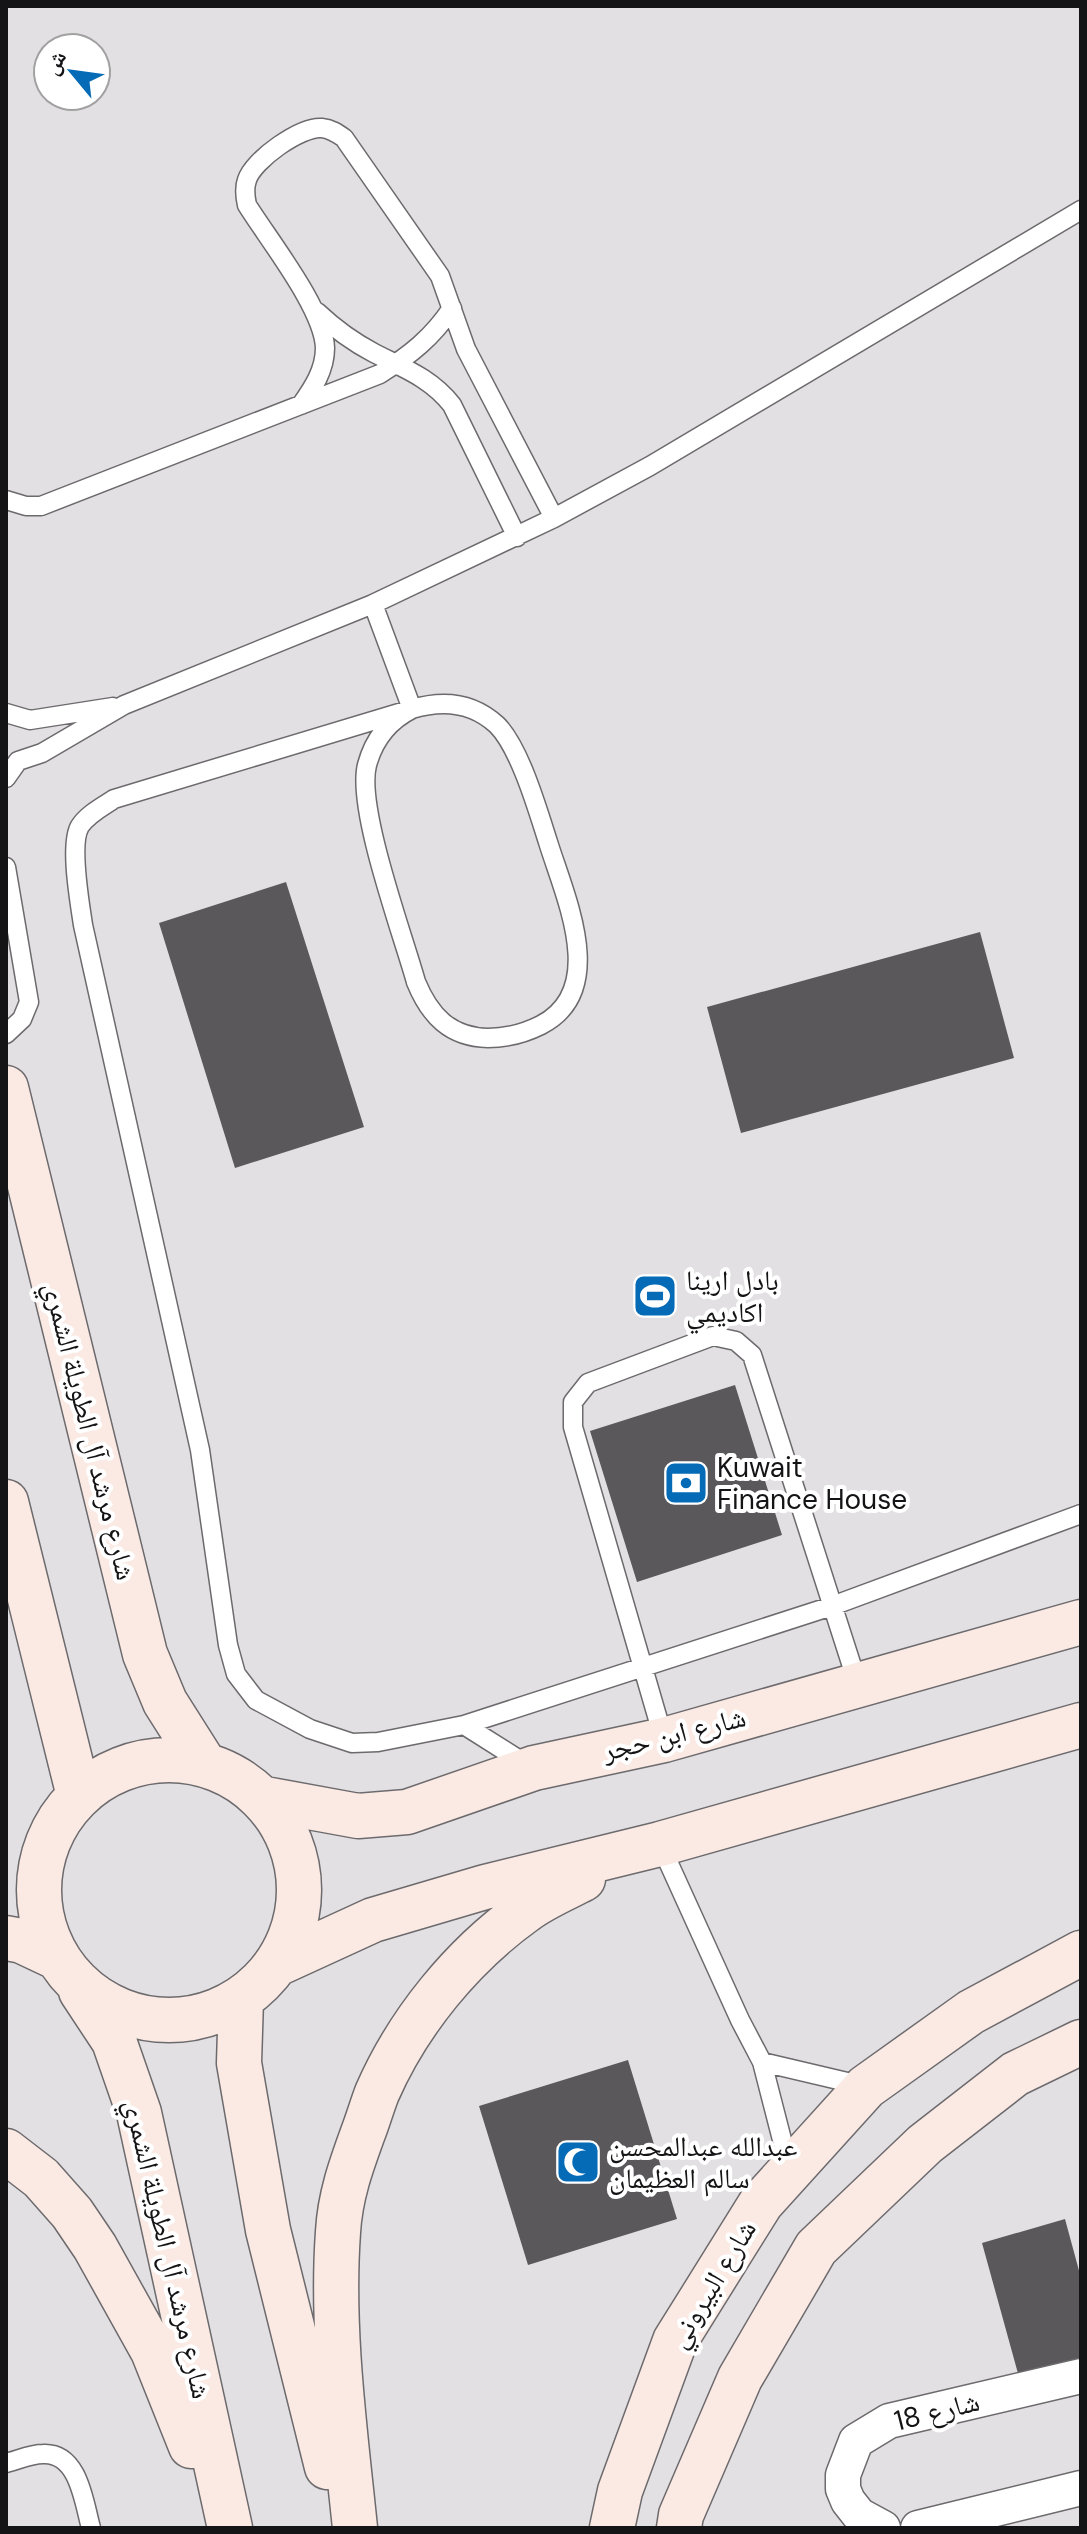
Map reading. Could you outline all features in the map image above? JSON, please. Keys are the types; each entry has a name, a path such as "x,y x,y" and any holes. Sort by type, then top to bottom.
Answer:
{"main road":[{"name":"شارع مرشد آل الطويلة الشمري","path":"6,1092 145,1654 165,1702 203,1762"},
{"path":"6,1502 71,1804 44,1848 38,1888 43,1928 66,1970"},
{"name":"شارع ابن حجر","path":"265,1799 358,1816 407,1812 534,1768 664,1740 1081,1622"},
{"path":"277,1964 373,1920 485,1887 646,1848 1081,1725"},
{"path":"6,1862 27,1846 91,1784 125,1765 164,1758 203,1762 237,1777 265,1799 289,1836 300,1879 295,1923 277,1964 261,1983 241,1999 200,2018 155,2020 112,2009 66,1970 22,1941 6,1938"},
{"path":"355,2528 336,2286 338,2230 345,2181 378,2092 429,2004 487,1943 526,1910 646,1848"},
{"name":"شارع البيروني","path":"612,2528 620,2491 675,2341 761,2203 866,2087 971,2012 1081,1953"},
{"name":"شارع مرشد آل الطويلة الشمري","path":"66,1970 114,2041 139,2113 227,2528"},
{"path":"241,1999 239,2063 268,2230 342,2528"},
{"path":"679,2528 681,2515 740,2378 816,2248 925,2144 1015,2074 1081,2042"},
{"path":"22,2169 72,2213 95,2247 153,2351 227,2528"}],"street":[{"name":"شارع 18","path":"883,2528 859,2515 843,2489 843,2475 856,2441 889,2421 1081,2376"},
{"path":"918,2528 1081,2488"}],"lane":[{"path":"301,405 322,368 325,349 322,332 313,308 247,205 245,191 247,178 254,166 293,138 319,127 332,130 344,138 431,261 440,276 466,349 554,518"},
{"path":"6,778 18,761 42,753 124,705 373,604 554,518 650,466 1081,210"},
{"path":"313,308 351,340 428,380 452,405 517,537"},
{"path":"6,500 26,506 41,506 380,374 427,340 452,308"},
{"path":"373,604 412,709"},
{"path":"412,709 395,717 377,737 366,767 373,832 416,982 426,1006 448,1027 471,1037 515,1035 536,1028 556,1017 574,989 578,970 576,930 529,782 498,726 477,711 454,703 434,703 412,709 114,799 90,815 78,829 75,869 83,925 200,1450 228,1645 236,1674 256,1700 285,1718 352,1743 378,1742 464,1725 832,1606 1081,1514"},
{"path":"6,713 30,720 124,705"},
{"path":"6,867 29,1002 22,1019 6,1034"},
{"path":"664,1740 573,1427 573,1402 588,1383 713,1336 736,1341 752,1355 858,1685"},
{"path":"464,1725 534,1768"},
{"path":"646,1848 762,2062 790,2171"},
{"path":"762,2062 866,2087"},
{"path":"6,2463 44,2454 65,2461 79,2482 91,2528"}],"building":[{"path":"286,882 364,1127 235,1168 159,923"},
{"path":"980,932 1014,1058 741,1133 707,1007"},
{"name":"Kuwait Finance House","path":"735,1385 782,1535 637,1582 590,1431"},
{"name":"عبدالله عبدالمحسن سالم العظيمان","path":"628,2060 677,2219 528,2265 479,2106"},
{"path":"1065,2219 1081,2278 1081,2360 1019,2377 982,2243"}],"place":[{"name":"بادل ارينا اكاديمي","path":"655,1296"},
{"name":"Kuwait Finance House","path":"686,1483"},
{"name":"عبدالله عبدالمحسن سالم العظيمان","path":"578,2162"}]}
